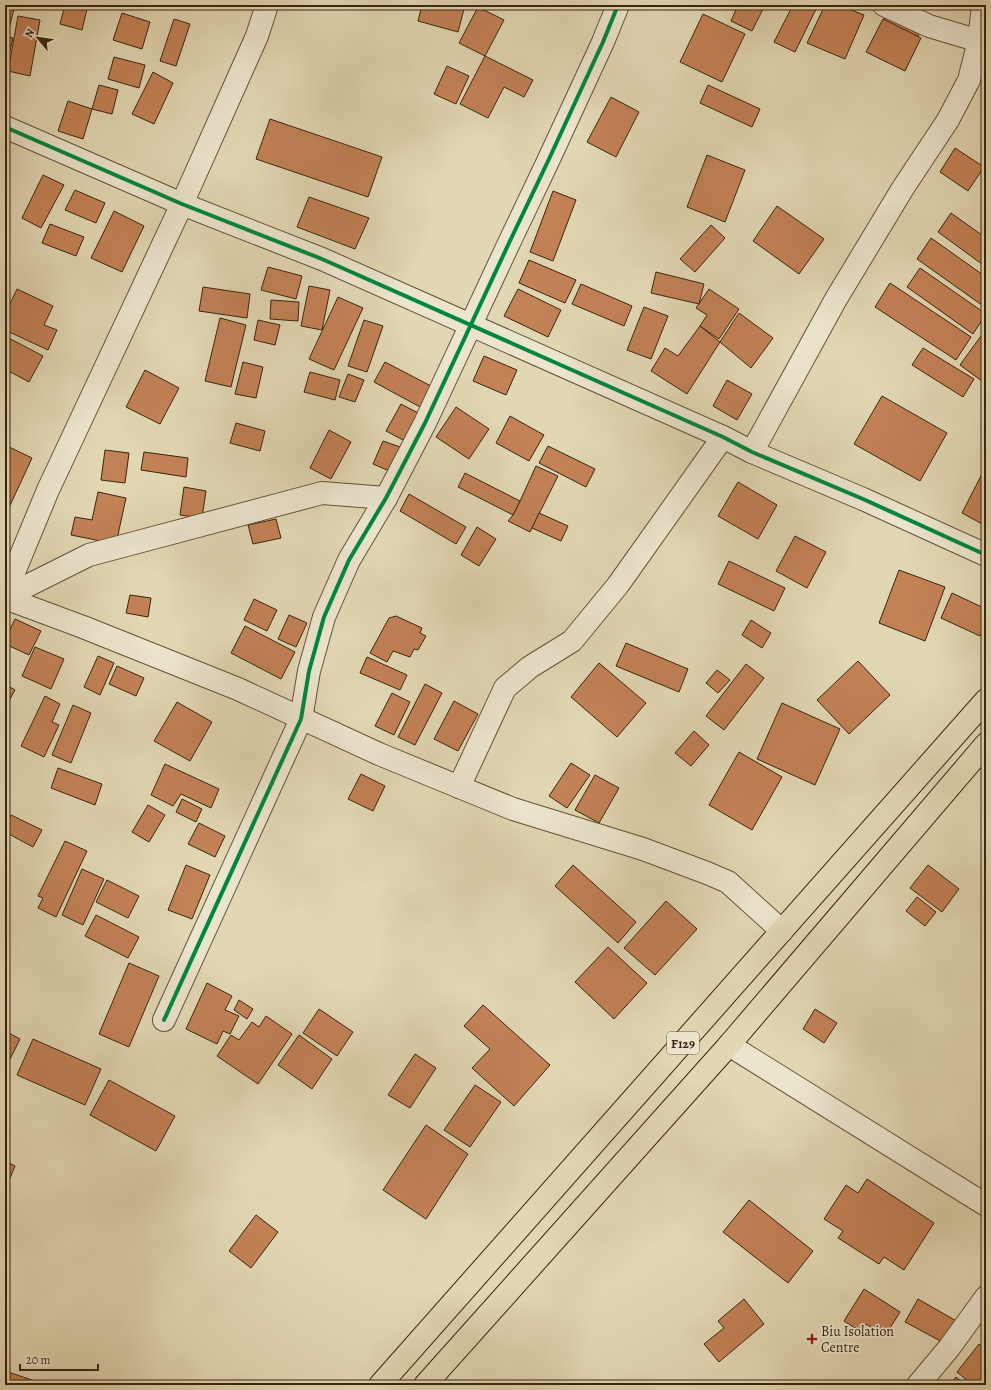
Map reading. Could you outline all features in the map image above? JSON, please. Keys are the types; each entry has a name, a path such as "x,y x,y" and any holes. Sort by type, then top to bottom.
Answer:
{"main road":[{"name":"F129","path":"380,1385 986,700"},
{"name":"F129","path":"425,1385 729,1045 986,744"}],"street":[{"path":"5,594 48,490 182,204 257,36 267,5"},
{"path":"164,1020 301,719 309,670 324,617 349,560 386,498 426,423 603,42 618,5"},
{"path":"884,5 929,26 982,42"},
{"path":"752,452 836,299 903,188 948,120 968,80 982,42 983,5"},
{"path":"5,127 182,204 322,259 723,437 752,452 863,498 986,555"},
{"path":"458,787 505,688 530,667 572,641 618,584 723,437"},
{"path":"5,597 89,555 322,493 386,498"},
{"path":"5,597 238,689 379,754 513,809 643,849 708,873 728,882 782,931"},
{"path":"729,1045 986,1205"},
{"path":"918,1385 949,1348 986,1297"}],"building":[{"path":"5,5 15,5 8,33 5,32"},
{"path":"65,5 88,5 82,30 60,24"},
{"path":"422,5 465,5 458,32 418,21"},
{"path":"738,5 765,5 752,31 731,21"},
{"path":"793,5 818,5 795,52 774,42"},
{"path":"825,5 839,5 864,15 845,59 807,43"},
{"path":"478,7 504,20 485,56 459,43"},
{"path":"122,13 150,22 142,49 113,40"},
{"path":"703,14 745,34 722,82 680,62"},
{"path":"18,16 40,20 30,76 8,71"},
{"path":"885,17 919,34 903,67 868,50"},
{"path":"174,19 190,24 176,66 160,61"},
{"path":"883,19 921,38 905,71 866,52"},
{"path":"5,36 13,38 5,70"},
{"path":"485,56 533,80 524,97 504,87 488,118 460,104"},
{"path":"114,57 145,65 139,88 108,79"},
{"path":"447,66 469,76 456,104 434,94"},
{"path":"153,72 173,83 154,124 132,114"},
{"path":"99,85 118,90 112,114 92,109"},
{"path":"708,85 760,109 752,127 700,103"},
{"path":"611,97 639,112 616,157 587,142"},
{"path":"68,101 92,109 83,139 58,131"},
{"path":"270,119 382,157 368,197 256,159"},
{"path":"955,148 984,167 968,191 940,172"},
{"path":"707,155 745,170 725,222 687,207"},
{"path":"43,175 64,185 41,228 22,218"},
{"path":"75,190 105,203 96,223 65,210"},
{"path":"553,191 576,200 553,261 530,252"},
{"path":"309,197 369,218 355,249 297,227"},
{"path":"777,206 824,239 799,274 753,241"},
{"path":"114,211 144,226 122,272 91,258"},
{"path":"951,213 986,238 986,267 938,232"},
{"path":"50,224 84,237 76,256 42,243"},
{"path":"711,225 725,238 695,272 680,259"},
{"path":"931,238 986,277 986,308 917,259"},
{"path":"529,260 576,280 565,303 519,283"},
{"path":"268,267 302,276 296,299 261,290"},
{"path":"920,268 986,314 973,334 907,287"},
{"path":"656,272 704,284 699,304 651,293"},
{"path":"890,283 971,337 956,360 875,307"},
{"path":"581,284 632,306 624,326 572,304"},
{"path":"309,286 330,290 322,330 301,326"},
{"path":"203,287 250,294 247,318 199,311"},
{"path":"17,289 53,306 44,325 57,330 48,350 5,330 5,314"},
{"path":"518,289 561,310 548,337 504,316"},
{"path":"709,289 739,309 719,339 700,326 707,315 696,308"},
{"path":"338,297 363,308 334,370 309,359"},
{"path":"271,300 299,302 298,321 270,319"},
{"path":"644,307 668,316 651,359 627,350"},
{"path":"739,313 773,338 751,368 720,342"},
{"path":"220,318 246,325 231,387 205,381"},
{"path":"258,320 280,325 275,345 254,340"},
{"path":"364,320 383,326 367,372 348,366"},
{"path":"700,326 720,342 687,394 651,371 665,348 678,356"},
{"path":"986,329 986,384 960,365"},
{"path":"5,336 43,356 29,382 5,369"},
{"path":"923,348 974,379 963,397 912,365"},
{"path":"484,356 517,370 506,395 473,381"},
{"path":"243,362 263,367 256,398 235,394"},
{"path":"385,362 433,387 422,408 374,382"},
{"path":"145,370 179,388 160,424 126,407"},
{"path":"310,372 340,380 335,400 304,392"},
{"path":"348,374 364,380 355,402 339,397"},
{"path":"727,380 752,394 737,420 713,406"},
{"path":"882,396 947,433 920,481 854,444"},
{"path":"401,404 420,414 405,441 386,431"},
{"path":"456,407 489,429 469,459 436,437"},
{"path":"510,416 544,435 529,461 496,443"},
{"path":"236,423 265,431 260,451 230,443"},
{"path":"329,430 351,442 331,479 310,468"},
{"path":"383,441 403,448 394,473 373,464"},
{"path":"5,445 32,458 6,514 5,514"},
{"path":"548,446 595,469 586,487 539,463"},
{"path":"105,450 129,453 125,483 101,480"},
{"path":"144,452 188,458 186,477 141,470"},
{"path":"536,466 558,476 530,532 508,521 513,515"},
{"path":"986,466 986,526 962,513"},
{"path":"465,473 520,501 513,515 458,487"},
{"path":"738,482 777,505 758,539 718,516"},
{"path":"184,487 206,491 202,518 180,515"},
{"path":"98,492 126,498 116,544 71,535 75,517 92,520"},
{"path":"409,494 466,527 456,544 400,511"},
{"path":"539,513 568,526 561,541 532,528"},
{"path":"276,519 281,538 253,544 248,525"},
{"path":"477,527 496,539 479,566 461,555"},
{"path":"795,536 826,552 807,588 776,571"},
{"path":"729,561 785,588 774,611 718,584"},
{"path":"899,570 945,587 925,641 879,623"},
{"path":"952,593 986,609 986,624 980,636 941,618"},
{"path":"130,595 151,598 148,617 126,613"},
{"path":"254,599 277,610 267,631 244,620"},
{"path":"289,615 307,623 296,647 278,639"},
{"path":"396,616 422,628 420,633 426,636 418,650 414,649 410,657 393,651 387,662 370,653 389,618"},
{"path":"15,619 41,631 29,655 5,644 5,640"},
{"path":"751,620 771,633 762,648 742,635"},
{"path":"245,626 295,652 281,679 231,653"},
{"path":"626,643 688,669 679,692 616,666"},
{"path":"35,647 64,659 51,689 22,676"},
{"path":"98,656 114,663 100,695 84,687"},
{"path":"367,657 407,675 400,690 360,673"},
{"path":"858,661 890,695 849,734 817,700"},
{"path":"599,663 646,703 617,737 571,697"},
{"path":"746,664 764,678 724,730 706,716"},
{"path":"117,666 144,678 136,696 109,684"},
{"path":"717,670 730,680 718,693 706,683"},
{"path":"5,684 15,690 5,708"},
{"path":"425,684 442,693 415,745 398,737"},
{"path":"392,693 410,702 394,735 375,726"},
{"path":"45,696 60,704 52,722 59,725 44,757 21,746"},
{"path":"454,701 478,714 458,751 434,739"},
{"path":"177,702 212,722 190,761 154,741"},
{"path":"782,703 840,729 815,785 757,759"},
{"path":"73,705 91,713 71,763 52,755"},
{"path":"694,731 709,745 691,766 675,753"},
{"path":"739,752 782,777 752,830 709,805"},
{"path":"571,763 590,775 567,808 549,796"},
{"path":"165,764 219,789 211,808 181,794 173,806 151,795"},
{"path":"58,768 102,784 95,805 51,788"},
{"path":"361,774 385,786 373,811 348,799"},
{"path":"595,775 619,788 599,823 575,810"},
{"path":"182,799 202,809 196,822 176,812"},
{"path":"148,805 165,815 149,842 132,832"},
{"path":"11,815 42,830 33,847 5,832 5,827"},
{"path":"199,823 225,836 215,857 188,844"},
{"path":"65,841 87,851 56,917 38,908 43,898 38,896"},
{"path":"186,865 210,875 192,919 168,910"},
{"path":"573,865 636,922 618,943 555,886"},
{"path":"928,865 959,889 942,912 910,888"},
{"path":"82,869 104,879 83,925 62,915"},
{"path":"107,880 139,896 128,918 96,902"},
{"path":"917,897 936,912 925,926 906,911"},
{"path":"666,901 697,929 655,975 624,948"},
{"path":"96,915 139,937 128,958 85,936"},
{"path":"608,947 647,983 614,1019 575,982"},
{"path":"129,963 159,976 129,1047 99,1034"},
{"path":"207,983 232,996 225,1010 239,1016 230,1034 223,1031 217,1044 186,1029"},
{"path":"239,1000 253,1009 247,1019 234,1010"},
{"path":"483,1005 550,1065 514,1106 472,1068 490,1049 464,1026"},
{"path":"319,1009 353,1032 337,1056 303,1033"},
{"path":"815,1009 837,1023 824,1043 803,1029"},
{"path":"266,1016 292,1034 258,1084 217,1056 231,1035 239,1040 252,1022 259,1027"},
{"path":"5,1031 20,1039 5,1069"},
{"path":"299,1035 332,1059 312,1089 278,1065"},
{"path":"33,1039 101,1069 85,1105 17,1075"},
{"path":"415,1054 436,1068 410,1108 388,1095"},
{"path":"109,1080 175,1116 156,1151 90,1115"},
{"path":"475,1085 501,1102 470,1147 444,1130"},
{"path":"426,1125 468,1154 426,1219 383,1190"},
{"path":"5,1161 15,1166 5,1190"},
{"path":"867,1179 934,1223 904,1270 884,1257 879,1264 838,1238 843,1231 824,1219 846,1185 858,1193"},
{"path":"749,1200 813,1251 788,1283 723,1232"},
{"path":"256,1215 278,1232 251,1268 229,1251"},
{"path":"864,1289 900,1312 885,1336 866,1324 861,1332 844,1321"},
{"path":"744,1299 764,1324 719,1362 704,1344 724,1328 718,1321"},
{"path":"918,1299 958,1322 946,1344 905,1322"},
{"path":"979,1344 986,1350 986,1385 973,1385 957,1372"},
{"path":"5,1371 47,1385 5,1385"},
{"path":"956,1377 966,1385 950,1385"}],"cycle path":[{"path":"164,1020 301,719 309,671 324,617 349,560 386,498 425,423 549,159 603,42 618,5"},
{"path":"5,127 182,204 322,259 986,555"}],"place":[{"name":"Biu Isolation Centre","path":"812,1339"}]}
